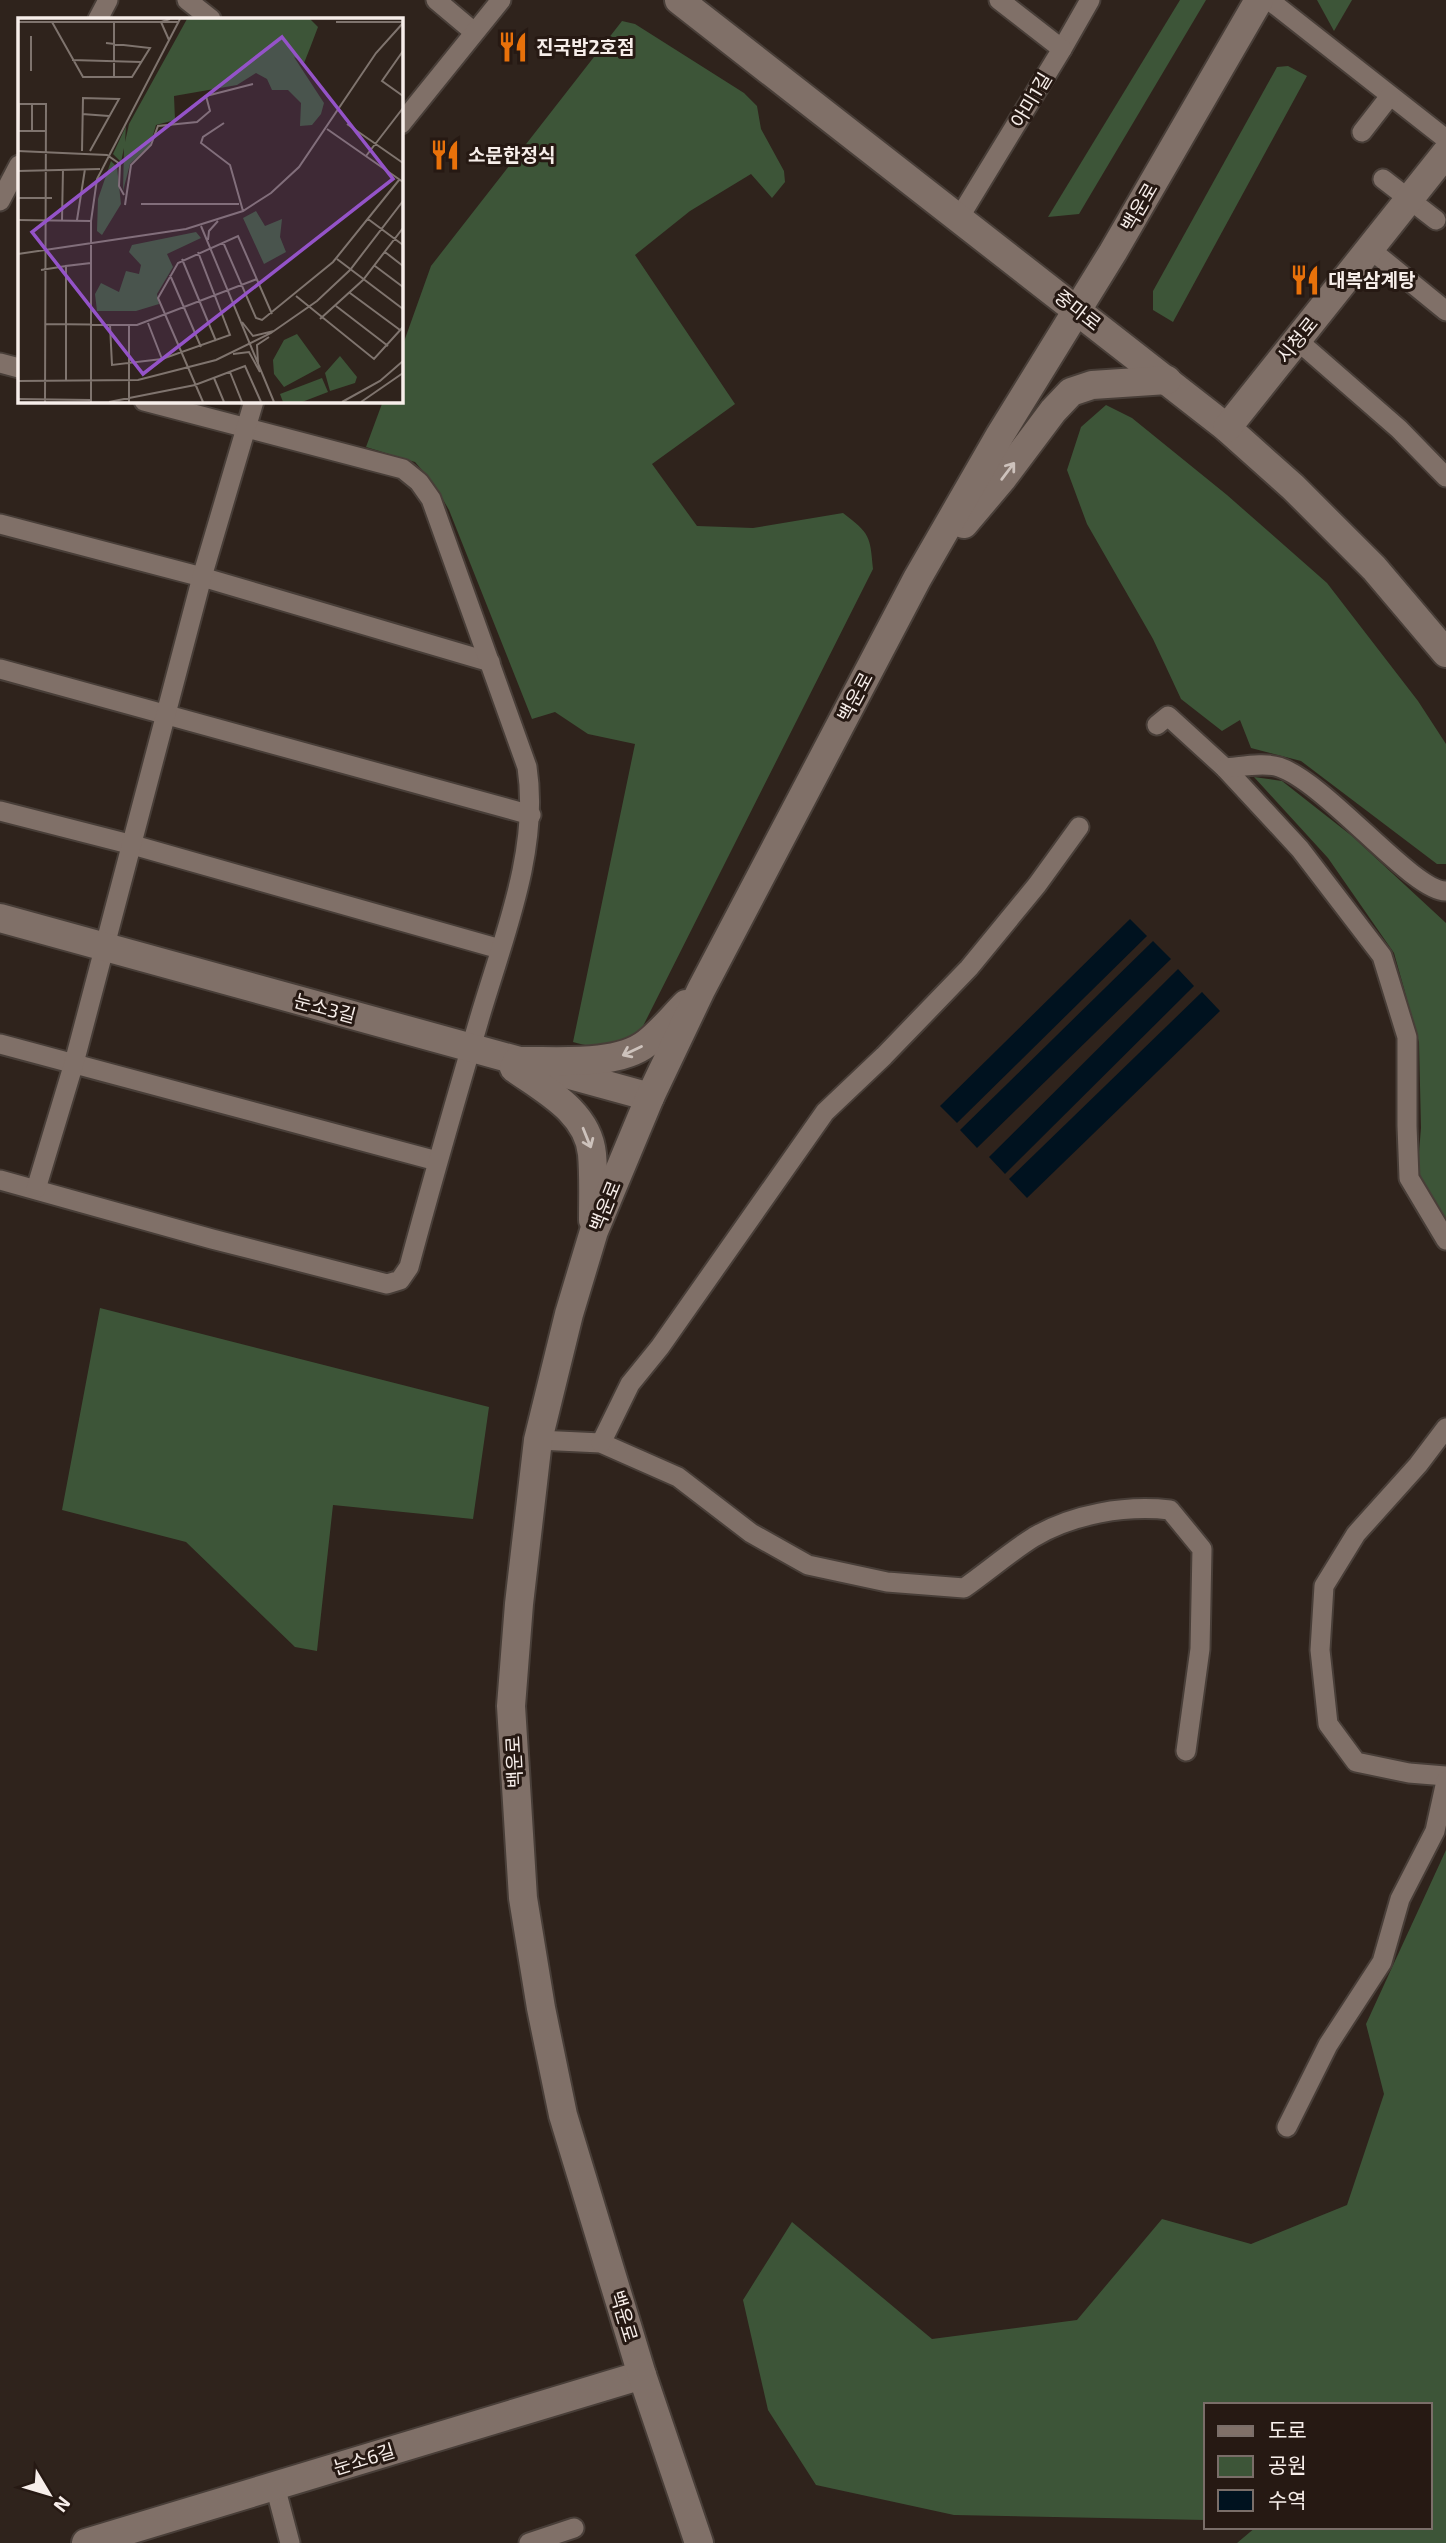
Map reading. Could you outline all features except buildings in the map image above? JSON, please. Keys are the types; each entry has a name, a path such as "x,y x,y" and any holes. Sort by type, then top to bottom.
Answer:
{"street":[{"path":"99,18 108,0"},
{"path":"187,0 210,18"},
{"path":"436,0 474,32"},
{"path":"402,123 500,0"},
{"name":"중마로","path":"679,0 1227,428 1293,487 1374,568 1446,653"},
{"path":"999,0 1062,49"},
{"name":"아미1길","path":"959,218 1090,0"},
{"name":"백운로","path":"699,2543 642,2375 563,2115 523,1898 511,1706 520,1592 538,1440 569,1314 594,1231 650,1097 701,990 917,579 1259,0"},
{"path":"1269,0 1446,139"},
{"path":"1362,132 1390,96"},
{"name":"시청로","path":"1227,428 1446,153"},
{"path":"7,201 18,168"},
{"path":"1383,178 1436,220"},
{"path":"1370,249 1446,311"},
{"path":"1297,340 1399,429 1446,477"},
{"path":"0,363 18,368"},
{"path":"917,579 1071,392 1092,385 1167,380"},
{"path":"0,1180 387,1284 400,1280 410,1267 437,1161 528,849 531,793 527,766 431,499 419,482 402,469 148,402"},
{"path":"36,1189 74,1063 202,577 254,402"},
{"path":"0,524 202,577 491,662"},
{"path":"0,669 531,815"},
{"path":"1157,725 1168,716 1225,768 1300,849 1382,956 1408,1037 1409,1178 1446,1240"},
{"path":"1225,768 1276,766 1307,781 1409,871 1428,885 1446,891"},
{"path":"0,811 132,845 500,949"},
{"path":"601,1443 629,1384 660,1347 825,1112 884,1056 969,968 1037,885 1079,827"},
{"name":"눈소3길","path":"0,918 650,1097"},
{"path":"594,1231 592,1152 580,1122 566,1106 514,1068 517,1061 623,1056 646,1045 701,990"},
{"path":"0,1044 437,1161"},
{"path":"1446,1428 1418,1465 1356,1534 1324,1586 1320,1650 1328,1724 1356,1762 1409,1773 1446,1776"},
{"path":"538,1440 601,1443 678,1477 751,1534 808,1565 887,1582 964,1588 1035,1536 1078,1518 1141,1507 1170,1510 1202,1549 1200,1649 1186,1751"},
{"path":"1287,2127 1328,2045 1382,1962 1400,1899 1435,1831 1446,1781"},
{"name":"눈소6길","path":"86,2543 642,2375"},
{"path":"275,2486 290,2543"},
{"path":"528,2543 574,2528"}],"green space":[{"path":"1180,0 1206,0 1079,214 1048,217"},
{"path":"1317,0 1352,0 1334,31"},
{"path":"622,21 635,24 744,93 757,106 761,129 784,171 785,182 772,198 751,174 690,211 635,255 735,404 652,464 697,526 753,528 843,513 867,536 873,569 638,1036 613,1046 599,1047 573,1042 635,744 588,734 555,712 532,719 449,510 434,484 415,462 366,447 383,402 402,402 402,347 431,266"},
{"path":"1288,66 1307,76 1173,322 1153,310 1153,291 1277,67"},
{"path":"1106,405 1132,418 1227,495 1327,583 1418,701 1446,744 1446,864 1437,864 1301,761 1251,748 1240,720 1222,731 1181,699 1153,639 1087,524 1067,470 1081,427"},
{"path":"1254,777 1282,781 1352,836 1446,923 1446,1227 1417,1176 1421,1128 1419,1042 1394,953 1328,858"},
{"path":"100,1308 489,1407 473,1519 333,1505 317,1651 295,1647 186,1542 62,1510"},
{"path":"1446,1850 1446,2543 1237,2543 1254,2529 1432,2529 1432,2403 1204,2403 1204,2520 954,2515 816,2485 768,2410 743,2300 792,2222 932,2339 1077,2320 1162,2219 1251,2244 1347,2205 1384,2094 1366,2024"}],"water":[{"path":"1130,919 1147,936 957,1123 940,1106"},
{"path":"1153,941 1171,959 977,1148 960,1130"},
{"path":"1178,969 1194,986 1005,1174 989,1157"},
{"path":"1202,992 1220,1011 1027,1198 1009,1179"}],"place":[{"name":"진국밥2호점","path":"513,47"},
{"name":"소문한정식","path":"445,155"},
{"name":"대복삼계탕","path":"1305,280"}]}
